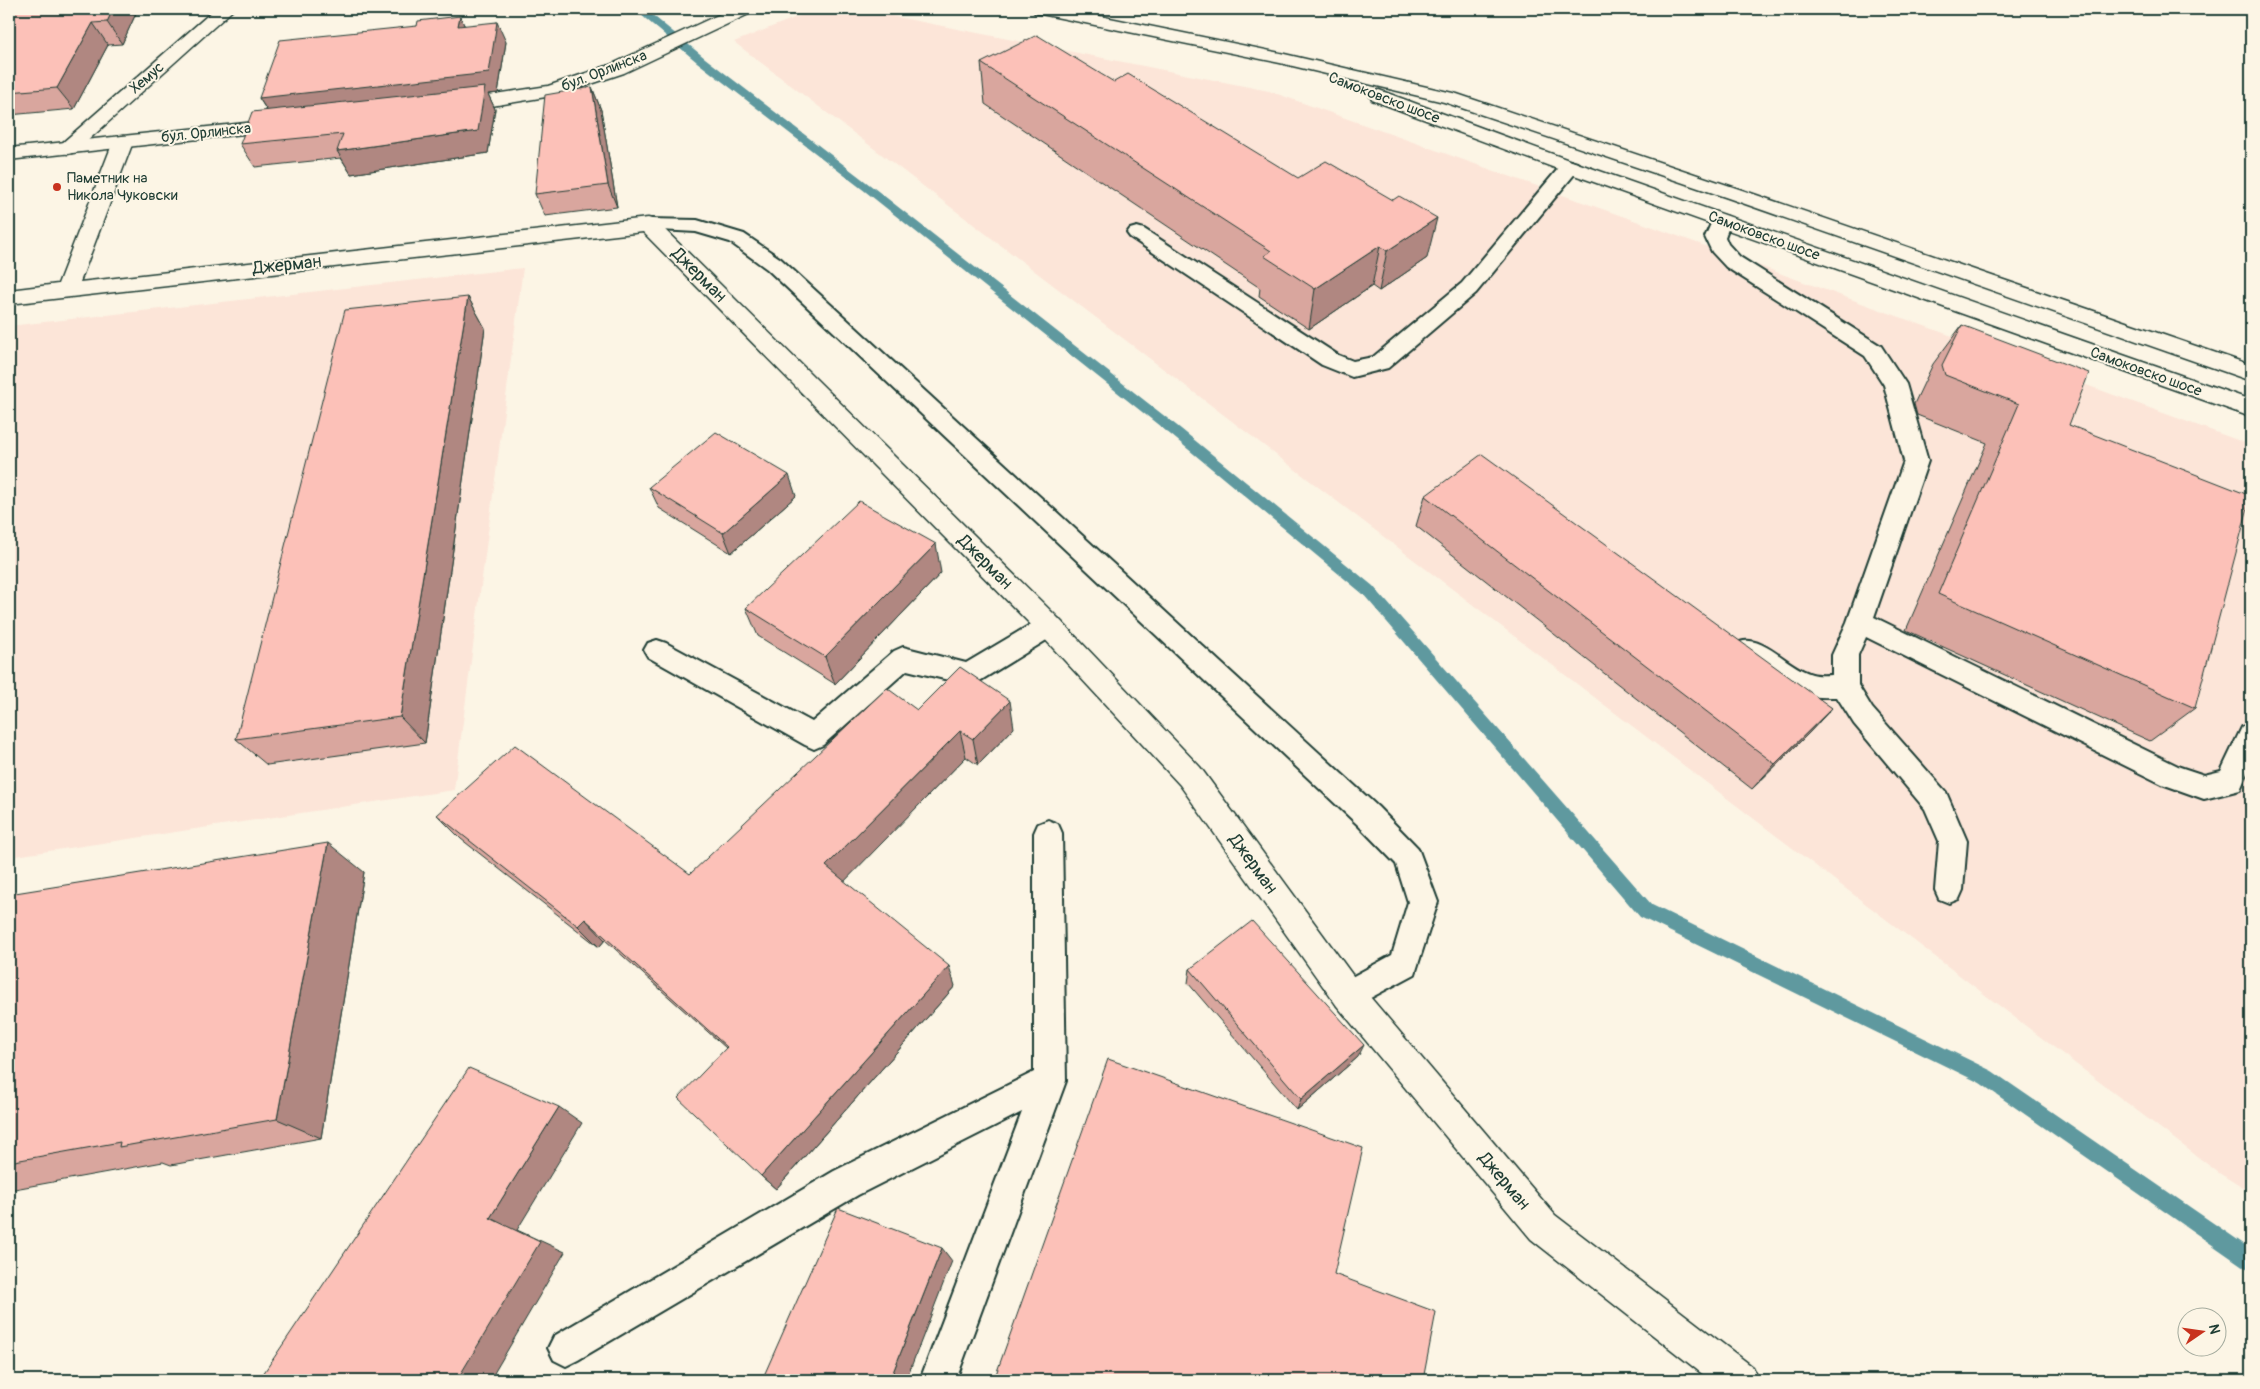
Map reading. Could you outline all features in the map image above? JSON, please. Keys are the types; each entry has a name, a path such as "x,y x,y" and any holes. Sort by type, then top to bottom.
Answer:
{"street":[{"name":"Хемус","path":"68,148 225,9"},
{"name":"Самоковско шосе","path":"1042,9 1280,58 1450,98 1735,194 2251,373"},
{"name":"бул. Орлинска","path":"441,108 551,91 617,69 737,13"},
{"name":"Самоковско шосе","path":"1280,58 1570,167 2251,409"},
{"name":"бул. Орлинска","path":"9,154 297,124"},
{"path":"66,289 123,142"},
{"name":"Джерман","path":"9,297 66,289 648,225 1050,626 1190,776 1348,994 1543,1227 1740,1380"}],"lane":[{"path":"1137,233 1330,360 1352,369 1380,363 1469,288 1570,167"},
{"path":"1721,221 1715,237 1719,247 1733,262 1872,351 1895,384 1916,461 1860,622 1845,655 1845,687 1863,716 1936,801 1953,841 1949,890"},
{"path":"648,225 697,226 713,230 737,238 774,264 1408,856 1423,902 1404,964 1348,994"},
{"path":"1860,622 2172,776 2204,787 2230,781 2251,735"},
{"path":"658,650 814,737 903,658 969,674 1050,626"},
{"path":"1730,636 1779,670 1809,685 1845,687"},
{"path":"938,1380 1050,1081 1048,833"},
{"path":"566,1348 846,1183 1050,1081"}],"shaded area":[{"path":"817,9 857,9 1269,91 1653,227 2251,445 2251,1193 2219,1173 734,42"},
{"path":"523,268 454,790 9,857 9,326"}],"building":[{"path":"9,9 113,9 107,22 93,23 57,88 9,92"},
{"path":"460,16 458,26 497,22 489,73 259,98 280,40 417,26 418,21"},
{"path":"1037,35 1114,82 1128,74 1298,178 1326,161 1393,200 1399,196 1437,218 1387,251 1380,246 1315,289 1264,256 1271,251 981,63"},
{"path":"485,87 478,131 337,151 343,134 240,144 252,112"},
{"path":"592,87 608,185 535,194 545,95"},
{"path":"468,297 400,717 236,739 345,310"},
{"path":"1962,325 2089,373 2069,425 2251,496 2195,708 1938,594 2019,404 1945,375 1942,365"},
{"path":"716,432 789,475 723,533 649,487"},
{"path":"1482,454 1832,708 1775,764 1425,496"},
{"path":"859,501 936,544 825,657 746,608"},
{"path":"960,667 1010,701 973,739 960,731 826,866 949,966 761,1176 678,1098 727,1047 585,919 578,926 437,815 515,745 690,874 887,688 917,710"},
{"path":"328,843 277,1119 119,1147 120,1142 9,1162 9,894"},
{"path":"1252,921 1364,1045 1301,1099 1190,969"},
{"path":"1108,1059 1363,1148 1334,1274 1436,1312 1423,1380 994,1380"},
{"path":"469,1068 559,1107 490,1218 540,1242 457,1380 388,1380 383,1377 381,1380 259,1380"},
{"path":"838,1208 942,1248 890,1380 762,1380"}],"waterway":[{"path":"639,9 701,60 870,190 1176,432 1368,590 1646,911 1986,1077 2251,1260"}],"place":[{"name":"Паметник на Никола Чуковски","path":"57,187"}]}
